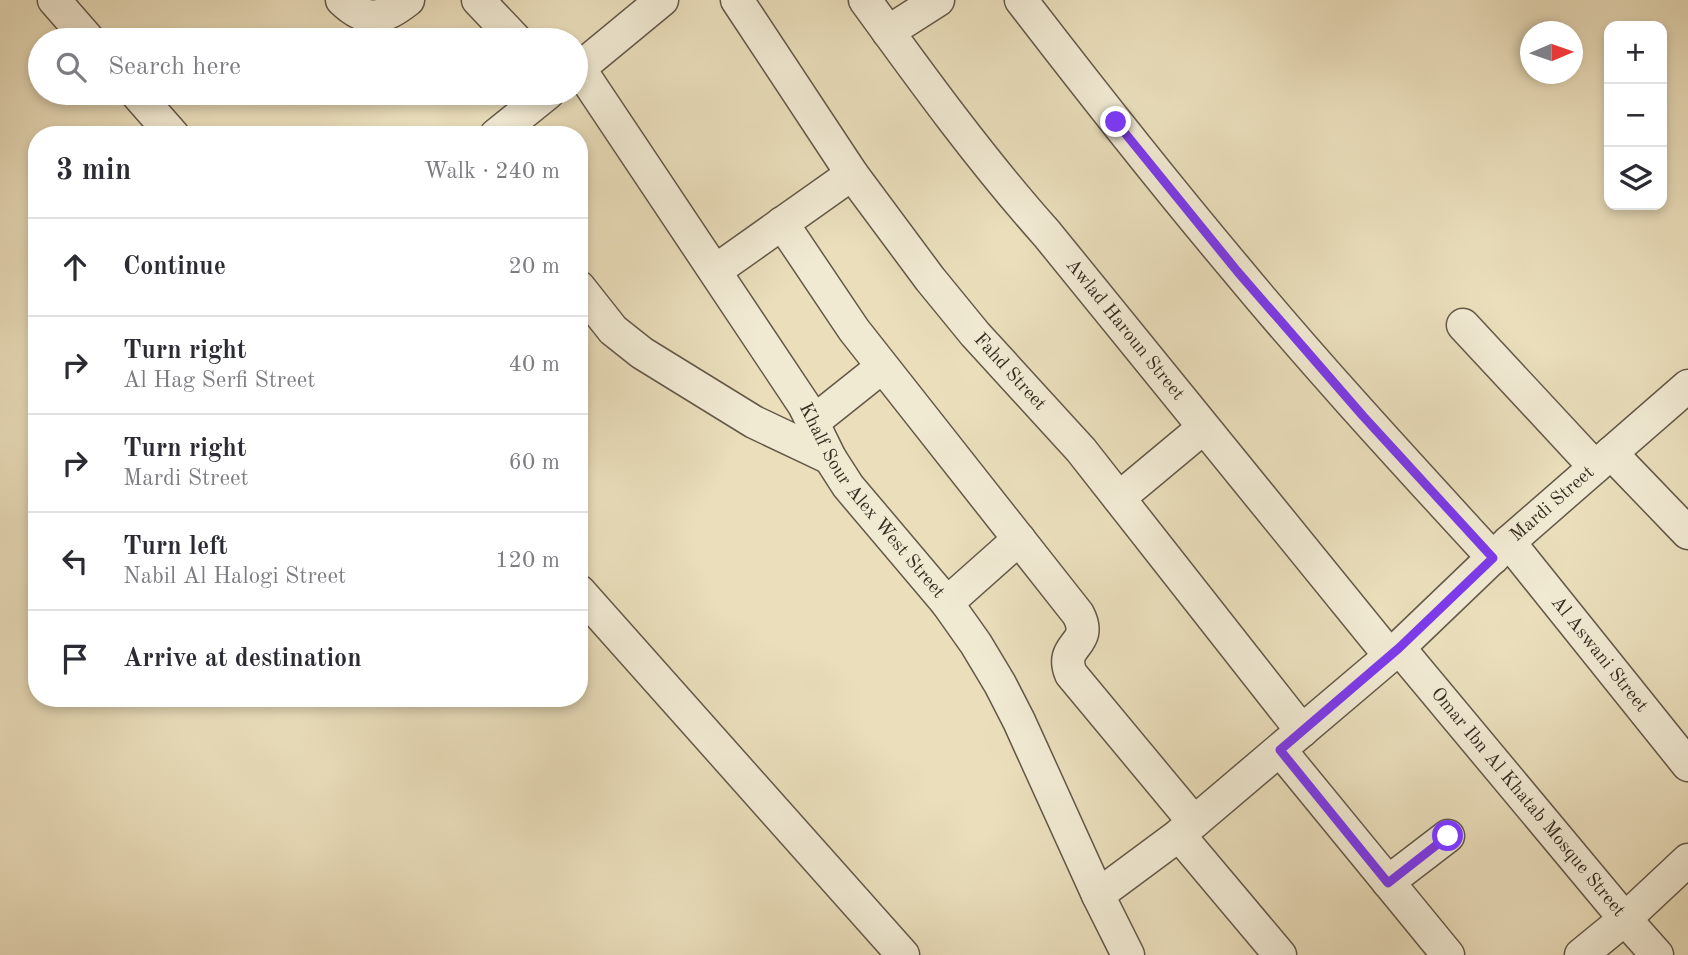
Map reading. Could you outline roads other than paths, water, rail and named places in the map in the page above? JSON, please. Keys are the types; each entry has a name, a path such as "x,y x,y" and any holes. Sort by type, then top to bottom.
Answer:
{"street":[{"path":"54,0 78,28"},
{"path":"342,0 355,12 381,17 408,0"},
{"path":"478,0 505,28"},
{"path":"588,61 662,0"},
{"name":"Fahd Street","path":"737,0 852,174 930,279 975,334 1081,450 1119,498 1388,883 1448,955"},
{"name":"Awlad Haroun Street","path":"865,0 998,178 1047,233 1203,428 1394,652"},
{"path":"888,32 938,0"},
{"name":"Al Aswani Street","path":"1021,0 1237,271 1363,416 1501,550 1688,765"},
{"name":"Khalf Sour Alex West Street","path":"588,84 804,405 830,458 848,486 928,579 976,644 1020,721 1128,955"},
{"path":"147,105 165,126"},
{"path":"507,126 533,105"},
{"path":"715,271 852,174"},
{"path":"782,223 882,367 1078,614 1084,632 1067,658 1071,674 1280,955"},
{"path":"588,298 613,330 642,353 754,422 830,458"},
{"path":"1463,325 1603,460 1688,533"},
{"path":"813,422 882,367"},
{"name":"Mardi Street","path":"1098,895 1186,828 1291,741 1394,652 1501,550 1688,386"},
{"path":"1119,498 1203,428"},
{"path":"947,603 1019,539"},
{"path":"588,601 903,955"},
{"name":"Omar Ibn Al Khatab Mosque Street","path":"1394,652 1657,955"},
{"path":"1388,883 1448,836"},
{"path":"1581,955 1625,919 1688,860"}]}
